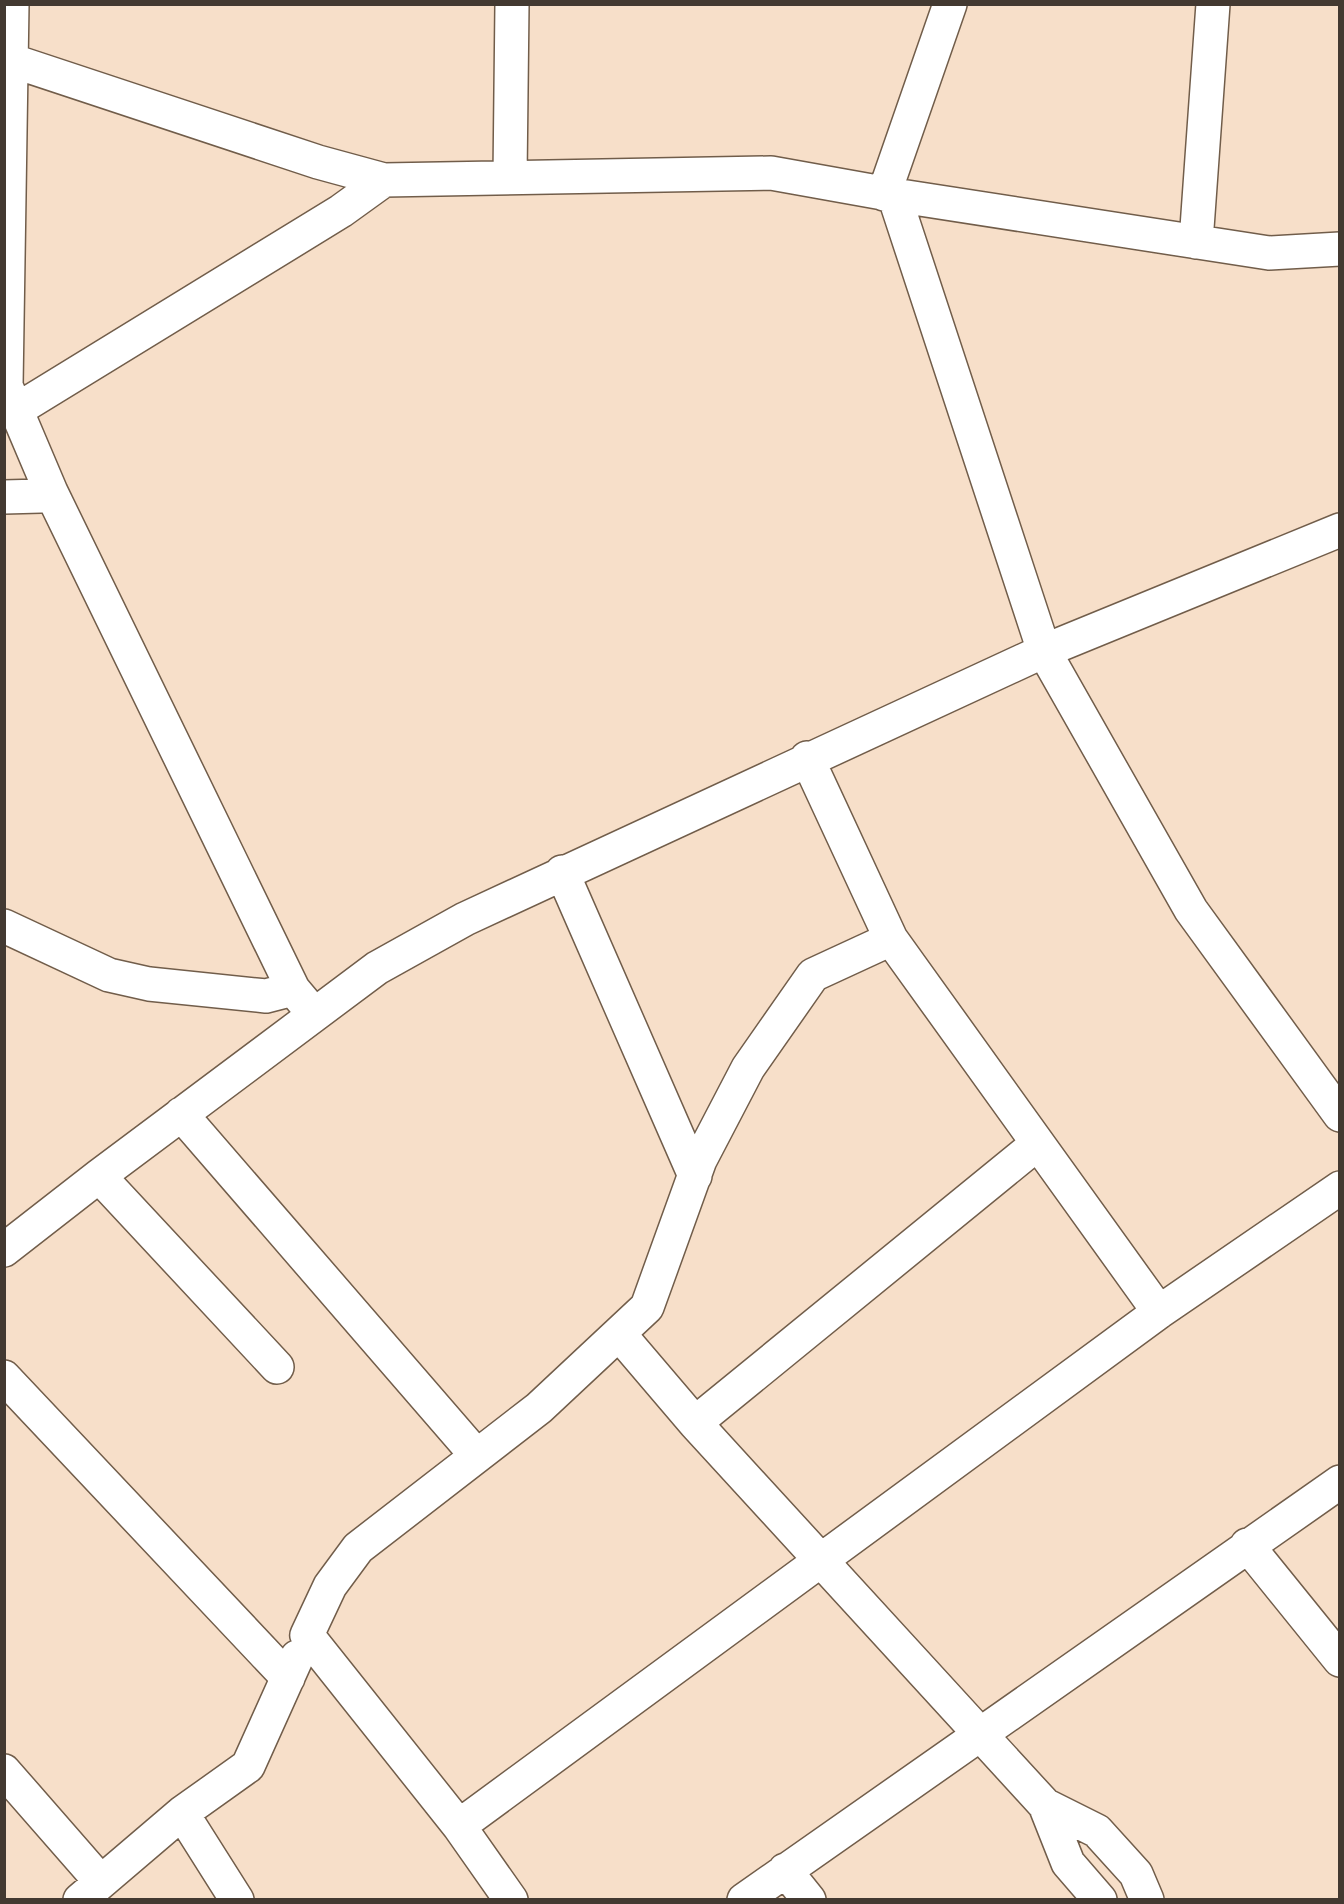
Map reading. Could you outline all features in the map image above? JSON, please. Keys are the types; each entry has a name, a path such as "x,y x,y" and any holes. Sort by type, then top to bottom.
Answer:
{"street":[{"path":"12,4 8,59 6,386 51,492 293,989 314,1014"},
{"path":"510,177 512,4"},
{"path":"950,4 889,194 1044,651 1191,910 1340,1115"},
{"path":"1196,242 1213,4"},
{"path":"8,59 318,162 384,180 771,173 889,194 1269,253 1340,249"},
{"path":"15,411 341,211 384,180"},
{"path":"4,496 41,496 51,492"},
{"path":"4,1250 181,1113 377,968 465,919 807,758 1044,651 1340,530"},
{"path":"807,758 891,939 1159,1312"},
{"path":"562,872 694,1176"},
{"path":"4,926 109,975 149,984 266,996 293,989"},
{"path":"4,1771 91,1891 182,1813 248,1766 330,1586 358,1548 539,1408 620,1335 646,1307 694,1176 748,1068 813,975 891,939"},
{"path":"181,1113 477,1456"},
{"path":"695,1423 1037,1144"},
{"path":"99,1176 277,1367"},
{"path":"459,1826 1159,1312 1340,1188"},
{"path":"620,1335 695,1423 1045,1805 1068,1863 1100,1899"},
{"path":"4,1377 288,1678"},
{"path":"744,1899 1340,1482"},
{"path":"1247,1545 1340,1660"},
{"path":"307,1635 459,1826 511,1899"},
{"path":"1045,1805 1097,1831 1136,1874 1147,1899"},
{"path":"182,1813 237,1899"},
{"path":"785,1870 809,1899"}]}
